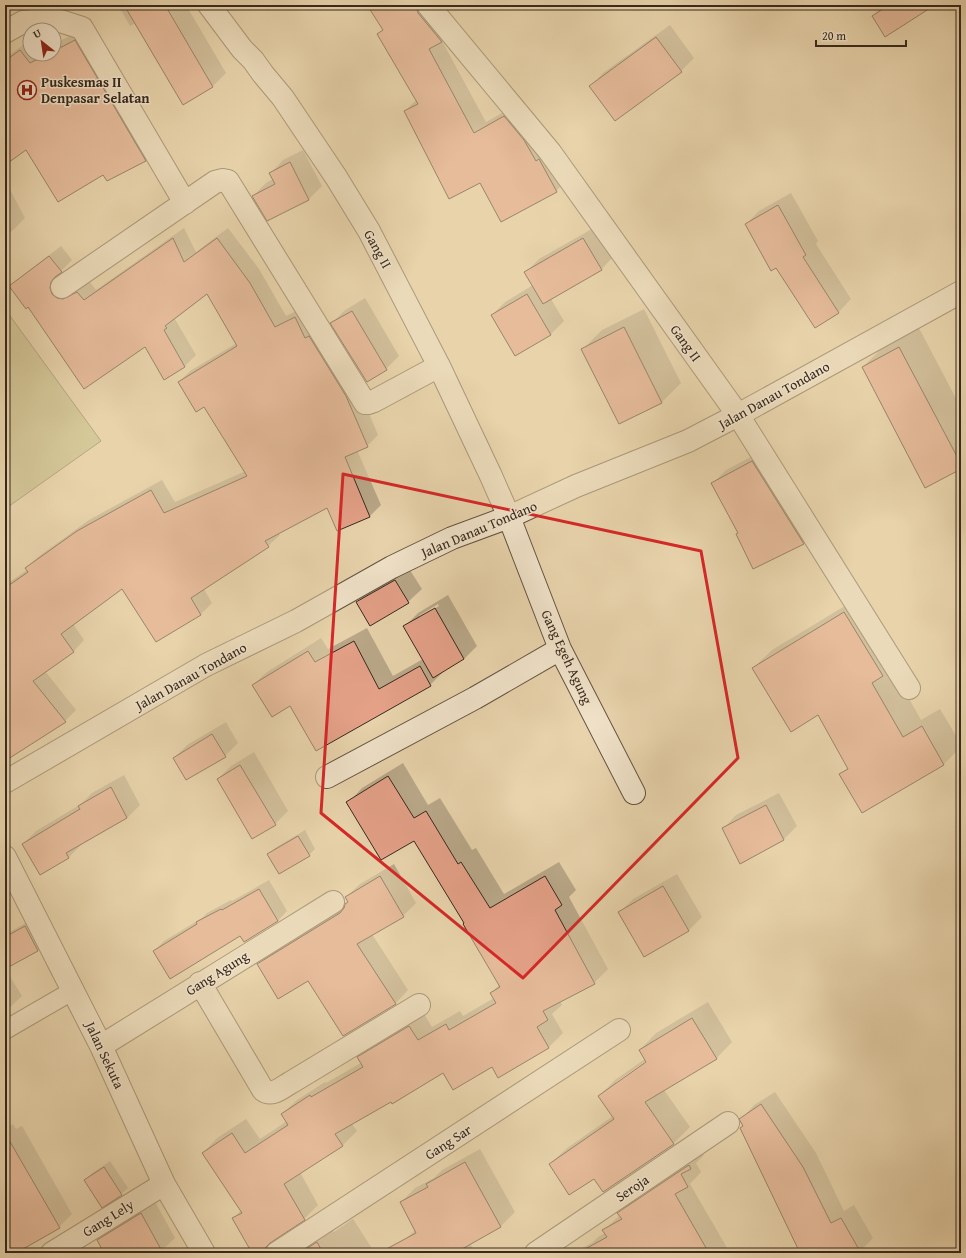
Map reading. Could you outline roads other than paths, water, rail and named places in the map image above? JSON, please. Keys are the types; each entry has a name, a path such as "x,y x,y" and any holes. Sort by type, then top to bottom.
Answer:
{"street":[{"name":"Gang II","path":"209,5 242,49 253,60 283,98 336,177 372,238 439,366 509,517"},
{"name":"Gang II","path":"428,5 550,152 738,415 909,688"},
{"path":"5,32 23,22 54,19 82,28 185,202"},
{"path":"62,287 215,182 223,180 228,181 366,403 374,401 439,366"},
{"name":"Jalan Danau Tondano","path":"5,782 206,665 296,621 392,567 452,538 509,517 576,486 688,441 961,292"},
{"name":"Gang Egeh Agung","path":"509,517 560,649 634,793"},
{"path":"327,777 475,698 560,649"},
{"name":"Jalan Sekuta","path":"5,857 74,990 164,1184 204,1253"},
{"name":"Gang Agung","path":"101,1046 200,983 333,902"},
{"path":"200,983 263,1090 267,1093 274,1093 419,1005"},
{"name":"Gang Sar","path":"277,1253 619,1030"},
{"name":"Seroja","path":"536,1253 728,1123"},
{"name":"Gang Lely","path":"52,1253 164,1184"}],"lane":[{"path":"5,1030 74,990"}],"place":[{"name":"Puskesmas II Denpasar Selatan","path":"27,90"}]}
